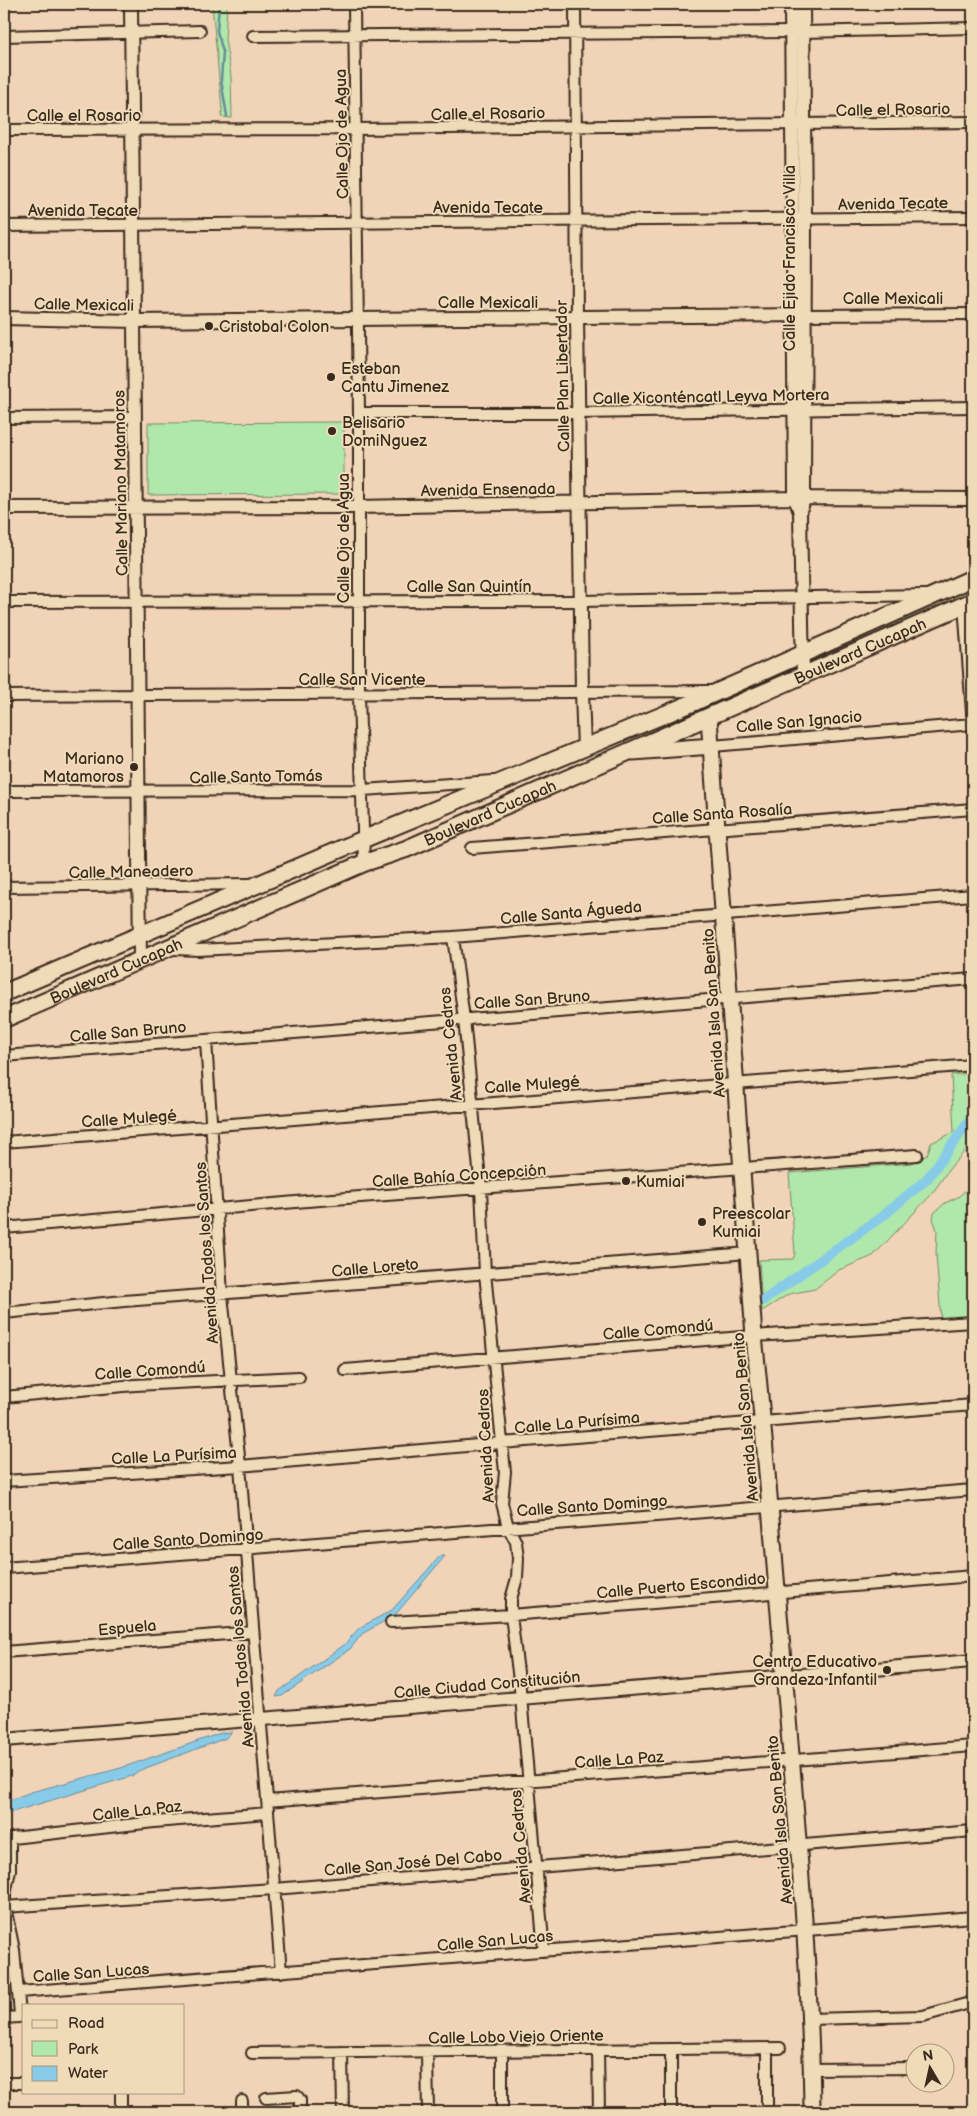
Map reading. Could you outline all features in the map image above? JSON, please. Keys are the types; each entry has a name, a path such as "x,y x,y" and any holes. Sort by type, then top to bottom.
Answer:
{"main road":[{"name":"Boulevard Cucapah","path":"4,993 364,839 400,826 720,691 973,578"},
{"name":"Boulevard Cucapah","path":"4,1019 364,863 406,849 968,603"},
{"name":"Avenida Isla San Benito","path":"709,718 754,1336 806,1930 812,2112"},
{"name":"Calle San Ignacio","path":"628,752 712,746"},
{"path":"400,826 397,833 400,842 406,849"}],"street":[{"name":"Calle Mariano Matamoros","path":"131,4 140,961"},
{"name":"Calle Ojo de Agua","path":"354,4 359,413 359,695 364,863"},
{"name":"Calle Plan Libertador","path":"575,4 580,601 584,748"},
{"name":"Calle Ejido Francisco Villa","path":"791,4 797,32 798,125 806,219 799,315"},
{"name":"Calle Ejido Francisco Villa","path":"797,32 803,4"},
{"path":"253,36 797,32 973,28"},
{"path":"4,36 200,31"},
{"name":"Calle el Rosario","path":"4,130 356,129 973,122"},
{"name":"Calle Ejido Francisco Villa","path":"798,125 792,219 799,315 803,676"},
{"name":"Avenida Tecate","path":"4,226 973,217"},
{"name":"Calle Mexicali","path":"4,318 134,321 973,314"},
{"name":"Calle Xiconténcatl Leyva Mortera","path":"359,413 578,413 973,407"},
{"path":"4,418 135,416"},
{"name":"Avenida Ensenada","path":"4,508 358,507 800,498 973,499"},
{"name":"Calle San Quintín","path":"4,602 580,601 934,595"},
{"path":"968,603 973,725"},
{"name":"Calle San Vicente","path":"4,696 720,691"},
{"name":"Calle San Ignacio","path":"712,746 973,725"},
{"name":"Calle Santo Tomás","path":"4,791 363,790 509,780"},
{"name":"Calle Santa Rosalía","path":"472,848 973,810"},
{"name":"Calle Maneadero","path":"4,887 259,884"},
{"name":"Calle Santa Águeda","path":"170,948 198,950 453,937 973,895"},
{"name":"Avenida Cedros","path":"453,937 464,1019 482,1189 485,1273 505,1472 502,1504 508,1527 516,1542 518,1558 517,1578 511,1599 511,1615 522,1697 544,1951"},
{"name":"Calle San Bruno","path":"4,1056 973,979"},
{"name":"Avenida Todos los Santos","path":"206,1040 222,1295 240,1466 281,1972"},
{"name":"Calle Mulegé","path":"4,1142 212,1127 472,1104 973,1065"},
{"name":"Calle Bahía Concepción","path":"4,1228 917,1155"},
{"name":"Calle Loreto","path":"4,1313 124,1301 222,1295 749,1253"},
{"name":"Calle Comondú","path":"346,1370 754,1336 973,1322"},
{"name":"Calle Comondú","path":"4,1397 136,1385 299,1377"},
{"name":"Calle La Purísima","path":"4,1481 240,1466 973,1405"},
{"name":"Calle Santo Domingo","path":"4,1568 973,1490"},
{"name":"Calle Puerto Escondido","path":"391,1622 511,1615 973,1576"},
{"name":"Espuela","path":"4,1652 253,1632"},
{"name":"Calle Ciudad Constitución","path":"4,1740 973,1661"},
{"name":"Calle La Paz","path":"267,1801 973,1746"},
{"name":"Calle La Paz","path":"5,1907 5,1895 10,1870 10,1840 20,1836 154,1822 268,1813"},
{"name":"Calle San José Del Cabo","path":"5,1907 274,1889 973,1831"},
{"path":"4,2018 18,2017 14,1950 5,1907"},
{"name":"Calle San Lucas","path":"18,1992 973,1917"},
{"path":"810,2019 923,2016 973,2002"},
{"path":"767,2048 767,2112"},
{"name":"Calle Lobo Viejo Oriente","path":"252,2053 780,2048"},
{"path":"671,2049 671,2112"},
{"path":"598,2050 599,2112"},
{"path":"502,2051 502,2112"},
{"path":"342,2052 343,2112"},
{"path":"427,2052 428,2112"},
{"path":"812,2069 904,2068"},
{"path":"4,2083 22,2083"},
{"path":"121,2094 121,2112"},
{"path":"266,2098 296,2096 300,2100 300,2112"},
{"path":"242,2101 242,2112"}],"green space":[{"path":"212,4 227,4 225,39 231,76 232,118 221,117 222,110"},
{"path":"344,422 344,494 148,495 148,423"},
{"path":"973,1073 973,1142 950,1168 931,1195 873,1256 839,1270 815,1289 789,1294 762,1311 759,1260 793,1259 795,1254 789,1173 912,1163 927,1155 931,1143 954,1132 951,1075"},
{"path":"973,1184 973,1316 941,1319 936,1254 937,1230 933,1219 934,1213"}],"water":[{"path":"440,1556 445,1556 395,1615 362,1634 350,1649 282,1696 276,1697 279,1691 344,1645 359,1628 392,1610"},
{"path":"232,1732 226,1738 138,1771 132,1776 9,1813 4,1817 4,1802 31,1792 121,1768 221,1733"}],"waterway":[{"path":"219,4 217,31 223,52 221,80 227,116"},
{"path":"764,1300 884,1215 927,1179 973,1116"}],"place":[{"name":"Cristobal Colon","path":"209,326"},
{"name":"Esteban Cantu Jimenez","path":"331,377"},
{"name":"Belisario DomiNguez","path":"332,431"},
{"name":"Mariano Matamoros","path":"134,767"},
{"name":"Kumiai","path":"626,1181"},
{"name":"Preescolar Kumiai","path":"702,1222"},
{"name":"Centro Educativo Grandeza Infantil","path":"887,1670"}]}
